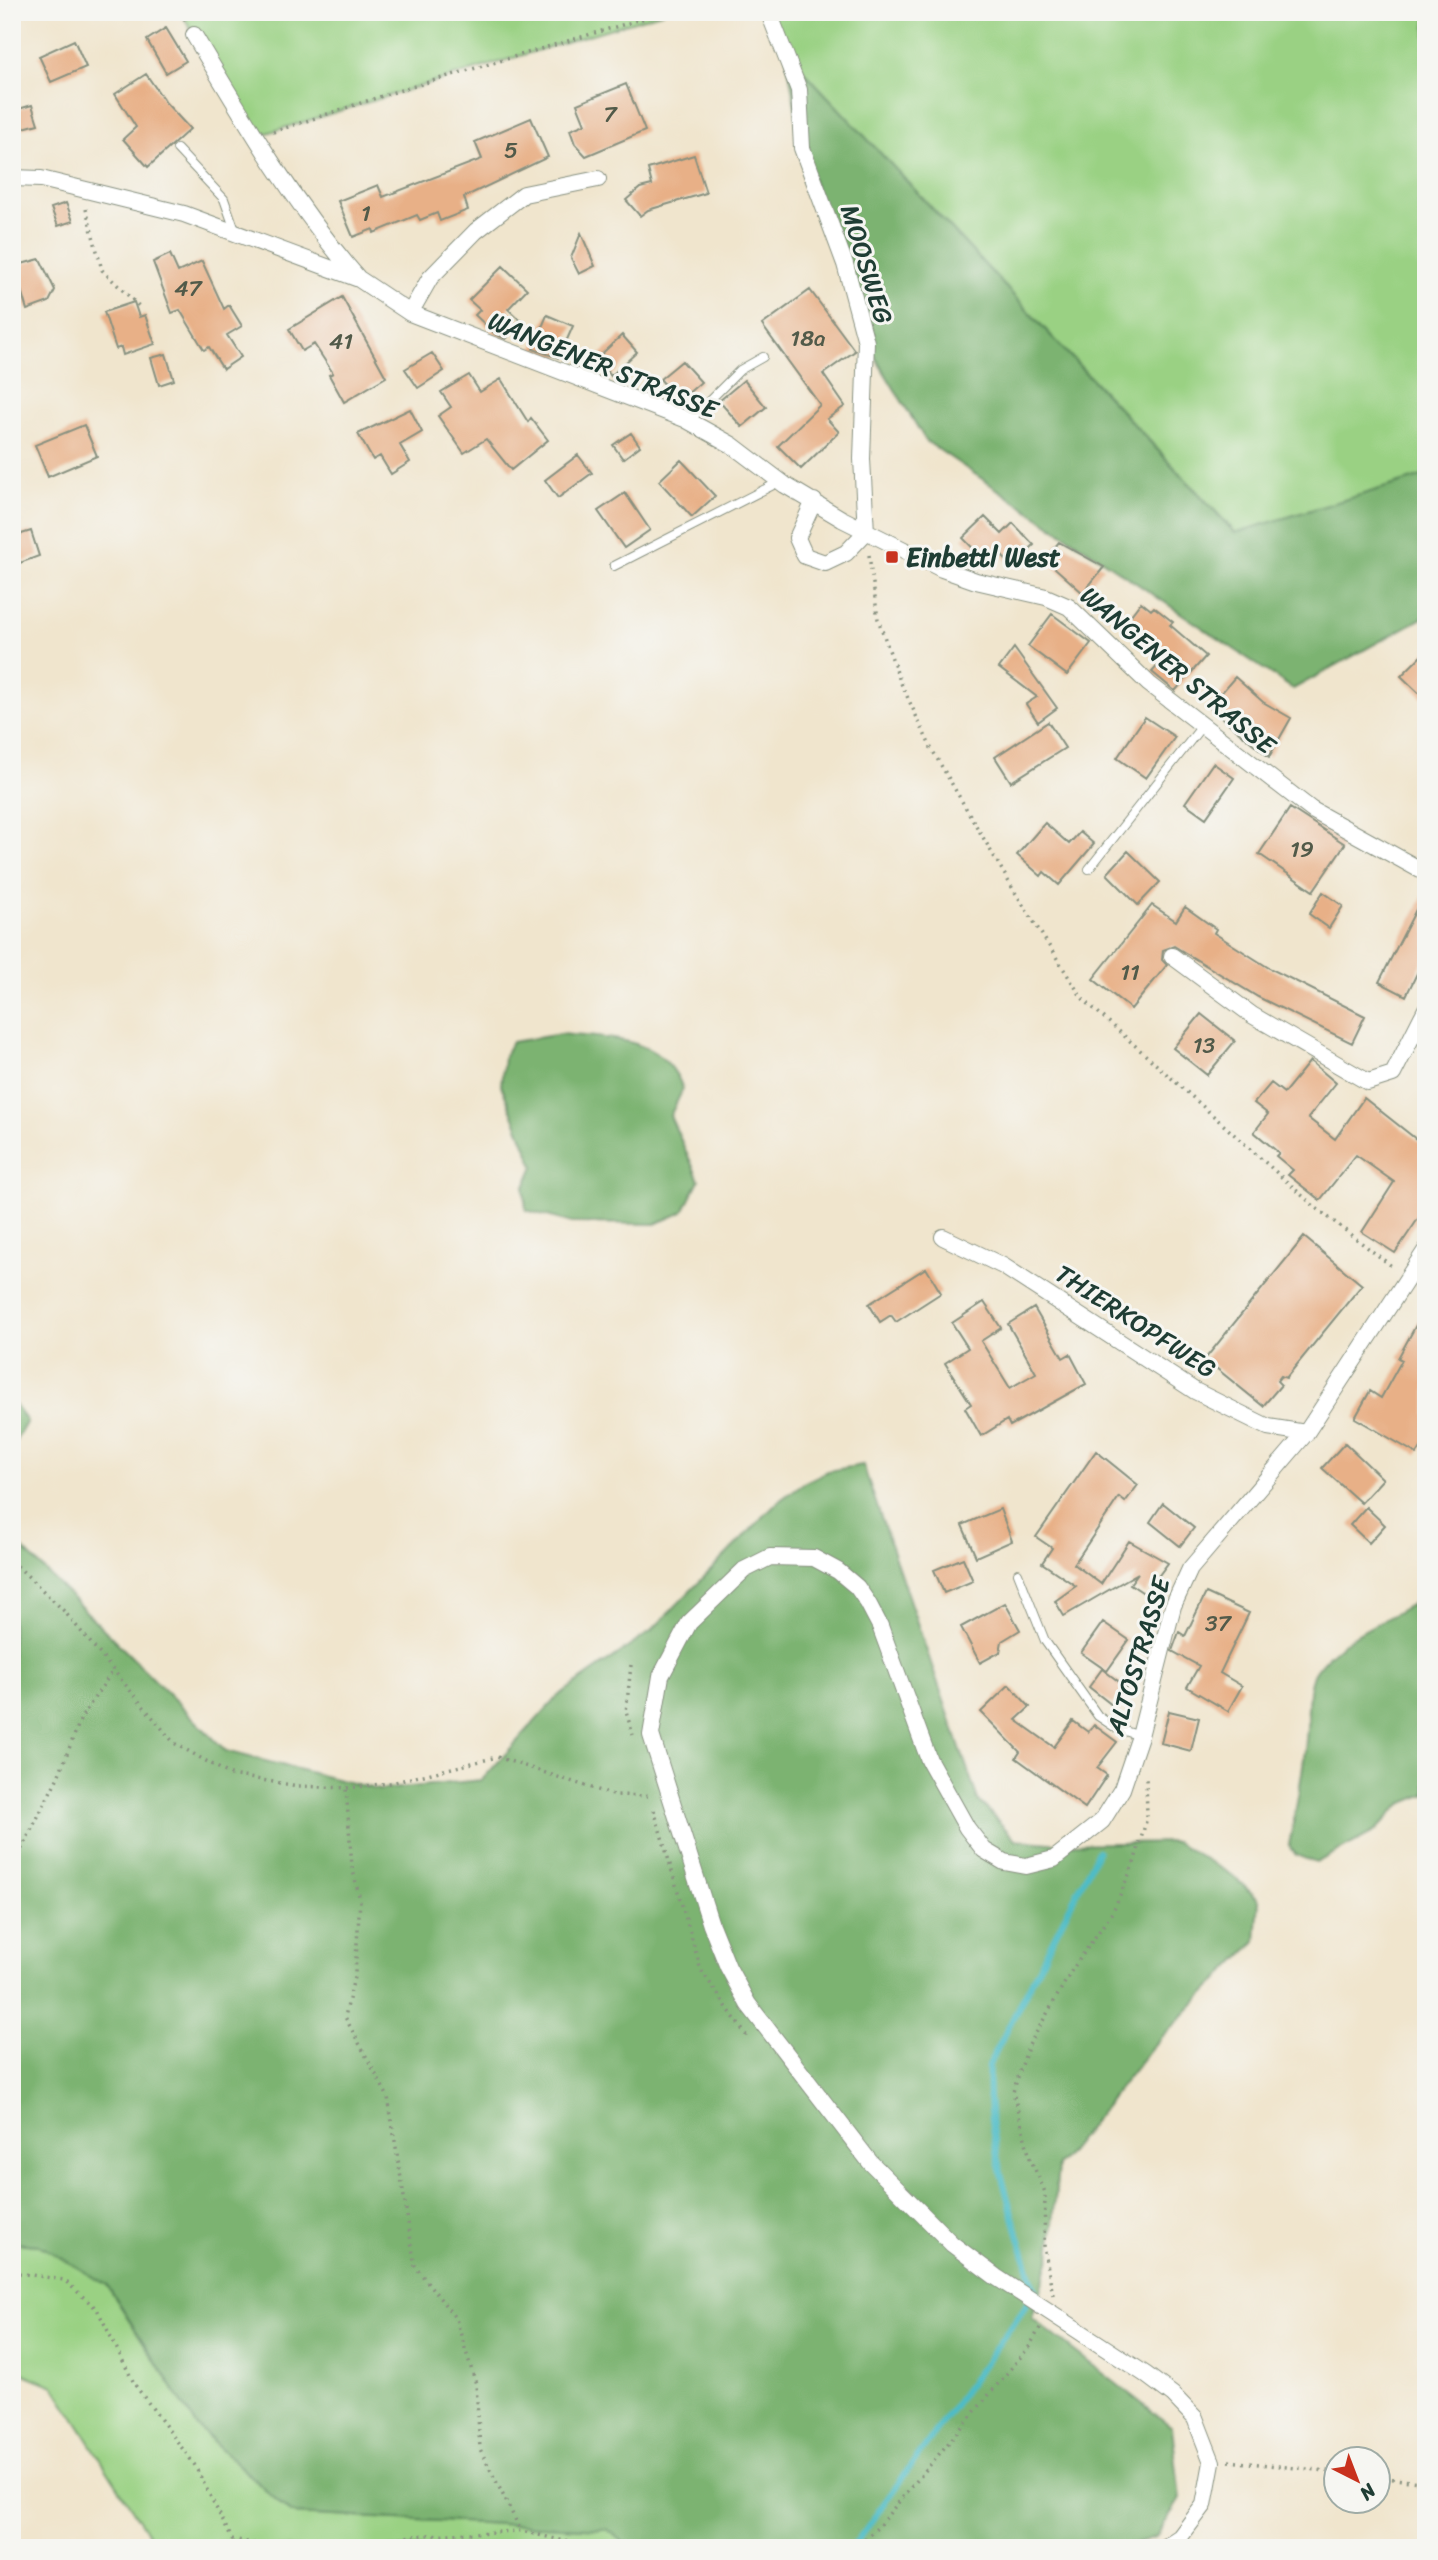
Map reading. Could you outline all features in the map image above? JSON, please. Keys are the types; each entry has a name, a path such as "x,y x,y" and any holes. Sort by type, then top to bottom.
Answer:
{"street":[{"name":"MOOSWEG","path":"771,18 799,90 802,148 845,264 866,342 862,459 866,532"},
{"name":"WANGENER STRASSE","path":"194,35 254,137 328,243 359,279"},
{"name":"WANGENER STRASSE","path":"12,178 41,179 184,214 359,279 410,313 689,421 732,445 781,481 866,532 942,569 976,581 1035,594 1069,607 1140,677 1312,810 1426,873"},
{"path":"410,313 430,278 476,231 524,194 598,179"},
{"path":"814,501 797,538 805,556 825,563 846,553 866,532"},
{"path":"1172,956 1252,1016 1368,1082 1393,1074 1426,1009"},
{"name":"THIERKOPFWEG","path":"943,1237 1014,1273 1195,1391 1268,1427 1306,1433"},
{"name":"ALTOSTRASSE","path":"1212,2462 1195,2417 1172,2395 1050,2310 996,2277 952,2244 909,2204 870,2162 748,2004 727,1967 711,1925 651,1735 661,1676 689,1623 744,1570 770,1557 814,1558 838,1571 857,1587 868,1603 880,1626 929,1760 967,1828 984,1850 1004,1862 1026,1866 1054,1859 1102,1821 1122,1789 1140,1736 1173,1606 1190,1569 1306,1433 1426,1250"},
{"path":"1163,2548 1180,2537 1205,2505 1212,2462"}],"lane":[{"path":"177,149 224,199 236,233"},
{"path":"689,421 740,370 764,357"},
{"path":"614,566 781,481"},
{"path":"1089,869 1202,726"},
{"path":"1018,1573 1045,1641 1098,1716 1115,1728 1140,1736"}],"path":[{"path":"254,137 666,12"},
{"path":"81,189 102,270 141,308"},
{"path":"866,532 878,619 900,681 931,748 1013,889 1082,998 1315,1207 1408,1279"},
{"path":"12,1561 64,1611 174,1743 231,1775 299,1786 346,1788 391,1783 497,1757 613,1795 650,1796"},
{"path":"12,1868 58,1777 81,1718 114,1670"},
{"path":"855,2548 877,2528 1029,2347 1050,2310 1053,2291 1044,2247 1045,2192 1030,2158 1013,2092 1028,2047 1072,1970 1113,1911 1134,1863 1147,1818 1146,1775 1132,1762"},
{"path":"346,1788 352,1866 360,1900 355,1973 345,2017 388,2097 415,2266 456,2319 477,2384 480,2449 521,2531"},
{"path":"12,2272 64,2280 97,2309 135,2385 194,2464 232,2539 280,2548 425,2535 521,2531 596,2548"},
{"path":"1212,2462 1250,2461 1322,2470"},
{"path":"1392,2479 1426,2483"}],"green space":[{"path":"181,12 664,12 254,137"},
{"path":"767,12 1426,12 1426,475 1236,533 786,52"},
{"path":"786,52 1235,533 1426,475 1426,616 1293,689 926,441 866,342 802,148"},
{"path":"561,1034 633,1043 663,1058 674,1071 683,1089 670,1116 699,1180 683,1212 655,1224 572,1223 526,1210 524,1189 534,1166 501,1085 504,1057 512,1042"},
{"path":"12,1401 27,1421 12,1447"},
{"path":"863,1465 978,1800 1016,1840 1062,1844 1176,1842 1232,1875 1259,1900 1256,1941 1152,2047 1058,2166 1050,2258 1032,2318 1172,2427 1180,2499 1156,2537 1120,2548 631,2548 606,2529 291,2514 197,2426 107,2285 39,2245 12,2243 12,1538 226,1751 379,1790 482,1780 558,1696 650,1632 779,1501 805,1482 828,1471"},
{"path":"1426,1595 1426,1794 1401,1804 1374,1832 1316,1863 1296,1855 1289,1845 1302,1776 1309,1688 1313,1674 1327,1657 1353,1637"},
{"path":"12,2243 39,2245 107,2285 197,2426 291,2514 606,2529 631,2548 157,2548 54,2386 12,2369"}],"building":[{"path":"166,28 186,61 166,73 147,40"},
{"path":"74,40 86,67 51,82 39,56"},
{"path":"146,74 166,103 190,129 148,167 123,139 136,127 115,94"},
{"path":"626,84 645,131 586,156 575,144 570,130 585,124 577,104"},
{"path":"32,105 38,124 16,130 12,111"},
{"path":"531,118 548,157 464,197 468,210 440,221 437,213 420,220 417,215 374,233 373,229 353,237 338,201 378,185 383,197 482,159 475,142"},
{"path":"694,155 706,193 648,210 640,216 626,200 640,188 652,185 648,169"},
{"path":"66,203 73,221 58,226 51,208"},
{"path":"581,233 595,266 579,274 571,258"},
{"path":"170,254 178,272 202,261 224,309 229,305 242,326 227,335 241,357 223,369 209,347 204,350 180,310 172,313 153,262"},
{"path":"40,259 55,290 49,302 27,310 14,266"},
{"path":"503,266 527,289 508,309 522,322 506,339 495,334 475,315 480,310 469,300"},
{"path":"810,290 855,351 823,374 845,406 827,419 839,432 801,469 778,446 820,405 762,325"},
{"path":"342,297 386,377 344,402 329,375 333,373 314,344 302,351 289,329"},
{"path":"134,302 139,317 145,315 155,344 123,355 121,347 116,349 104,312"},
{"path":"547,315 573,326 559,358 533,349"},
{"path":"622,335 637,352 611,376 596,359"},
{"path":"432,353 444,371 418,388 405,369"},
{"path":"166,354 174,380 159,385 151,358"},
{"path":"682,361 701,382 679,401 660,379"},
{"path":"469,375 480,392 501,379 528,422 531,418 548,440 511,470 486,439 464,453 438,416 451,407 441,392"},
{"path":"744,380 766,407 742,427 719,401"},
{"path":"410,409 422,432 400,445 410,462 391,474 380,456 373,460 358,434"},
{"path":"84,425 97,456 48,477 35,445"},
{"path":"631,433 640,446 623,459 613,445"},
{"path":"578,455 592,473 558,498 545,480"},
{"path":"681,460 715,496 692,517 659,481"},
{"path":"625,493 650,530 624,548 598,511"},
{"path":"985,517 1002,534 1013,523 1034,545 1012,566 1001,555 990,566 963,538"},
{"path":"31,531 39,556 20,563 12,537"},
{"path":"1059,542 1104,567 1083,593 1045,559"},
{"path":"1141,602 1151,610 1154,607 1173,622 1170,625 1206,656 1175,691 1152,672 1162,661 1121,628"},
{"path":"1052,614 1091,643 1067,675 1028,646"},
{"path":"1014,648 1057,708 1038,722 1026,704 1037,697 999,668"},
{"path":"1426,651 1426,700 1401,676"},
{"path":"1235,677 1263,702 1291,718 1269,757 1209,707"},
{"path":"1145,717 1175,737 1146,778 1117,758"},
{"path":"1048,722 1065,748 1011,782 995,757"},
{"path":"1213,763 1234,778 1206,818 1185,803"},
{"path":"1290,808 1345,844 1313,891 1259,854"},
{"path":"1045,823 1069,844 1080,832 1094,844 1059,885 1044,872 1041,876 1017,855"},
{"path":"1128,851 1160,882 1138,905 1107,874"},
{"path":"1426,890 1426,955 1406,996 1379,982"},
{"path":"1323,892 1343,906 1329,928 1309,914"},
{"path":"1152,905 1176,921 1185,907 1216,929 1214,933 1269,968 1365,1016 1352,1043 1258,997 1174,946 1163,950 1162,960 1167,965 1131,1009 1093,979"},
{"path":"1201,1014 1235,1041 1207,1075 1173,1048"},
{"path":"1310,1061 1336,1083 1308,1118 1335,1139 1364,1098 1426,1147 1426,1207 1395,1253 1362,1232 1394,1182 1356,1155 1320,1200 1288,1175 1293,1170 1276,1156 1279,1153 1254,1132 1268,1114 1254,1103 1271,1083 1284,1093"},
{"path":"1304,1237 1362,1285 1286,1378 1281,1376 1277,1381 1281,1385 1263,1406 1205,1359"},
{"path":"926,1268 941,1293 896,1322 891,1315 880,1322 869,1304"},
{"path":"984,1302 1001,1328 981,1341 1010,1388 1036,1373 1008,1324 1034,1308 1063,1358 1070,1354 1086,1384 1010,1426 1007,1420 981,1436 965,1408 971,1404 945,1363 968,1348 952,1323"},
{"path":"1426,1307 1426,1440 1417,1454 1355,1418 1370,1391 1381,1398 1402,1360 1398,1358"},
{"path":"1345,1443 1383,1479 1361,1503 1322,1468"},
{"path":"1096,1451 1138,1485 1125,1502 1119,1497 1074,1564 1101,1584 1129,1541 1168,1563 1145,1594 1130,1584 1138,1573 1064,1616 1055,1601 1076,1586 1042,1563 1052,1548 1036,1537"},
{"path":"1163,1503 1194,1528 1180,1546 1150,1522"},
{"path":"1366,1507 1385,1525 1369,1543 1350,1525"},
{"path":"1000,1509 1012,1541 976,1557 962,1525"},
{"path":"963,1558 973,1581 944,1593 934,1570"},
{"path":"1206,1593 1249,1613 1220,1673 1242,1686 1228,1711 1187,1687 1199,1666 1172,1651 1179,1632 1185,1636"},
{"path":"1005,1603 1020,1630 1002,1641 1000,1652 980,1663 961,1627"},
{"path":"1103,1622 1129,1640 1107,1671 1081,1653"},
{"path":"1102,1669 1126,1687 1112,1705 1089,1687"},
{"path":"1009,1685 1030,1707 1016,1720 1054,1747 1073,1721 1088,1732 1094,1725 1117,1742 1097,1768 1107,1775 1085,1808 1016,1758 1020,1752 981,1712"},
{"path":"1169,1711 1199,1718 1191,1751 1161,1743"}],"waterway":[{"path":"1035,2291 996,2151 991,2123 989,2065 1098,1851"},
{"path":"852,2548 1027,2304"}],"place":[{"name":"Einbettl West","path":"892,557"}]}
